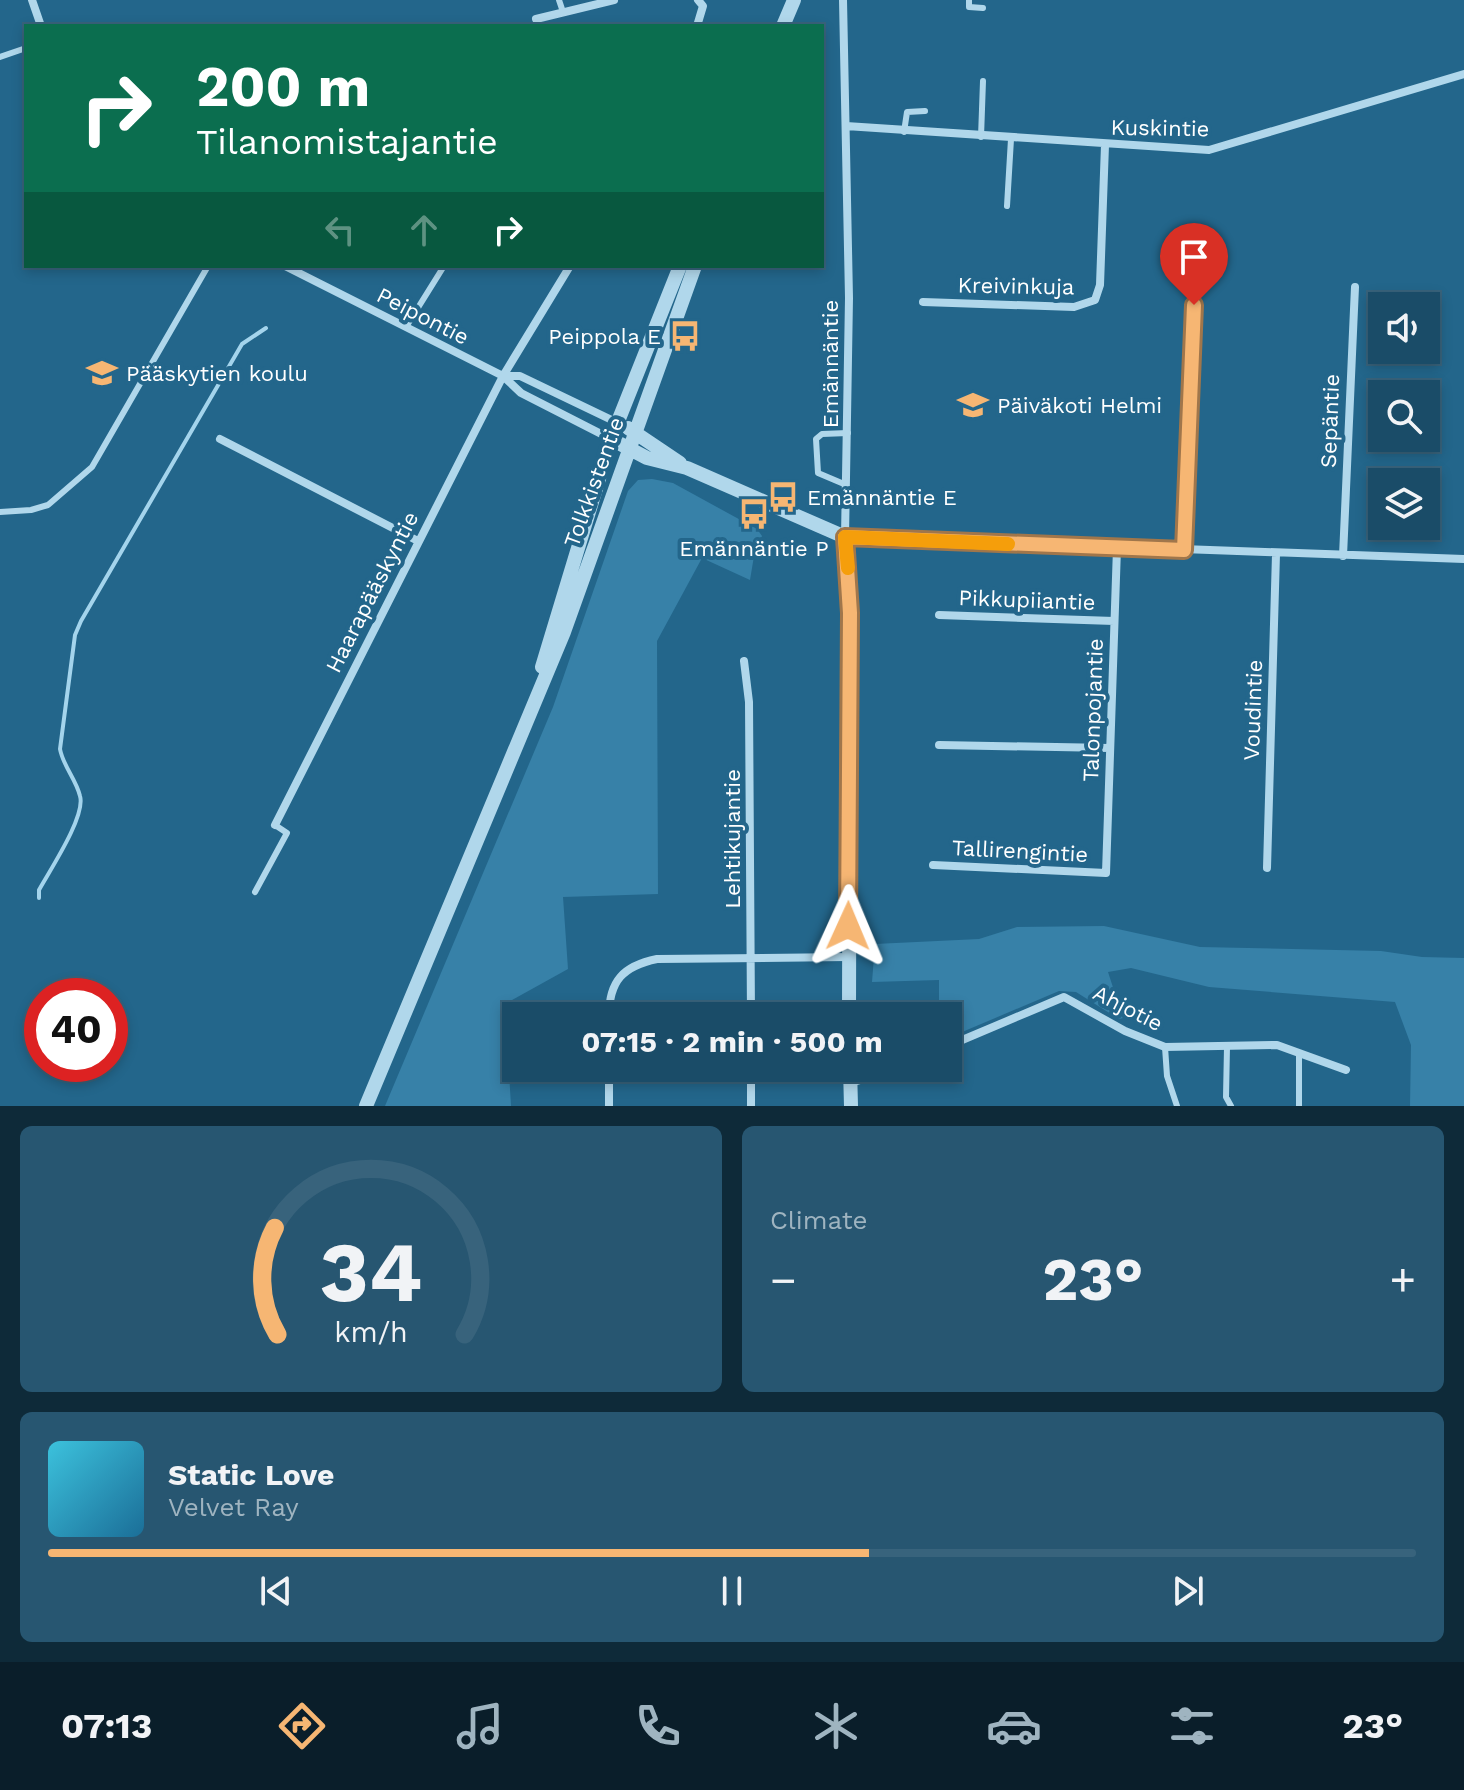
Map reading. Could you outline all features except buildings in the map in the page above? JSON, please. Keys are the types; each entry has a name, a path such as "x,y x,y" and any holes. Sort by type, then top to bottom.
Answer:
{"street":[{"path":"32,0 40,24"},
{"path":"536,19 614,0"},
{"path":"698,0 703,6 698,24"},
{"path":"784,24 794,0"},
{"name":"Emännäntie","path":"843,0 848,433 844,484 845,537"},
{"name":"Kuskintie","path":"846,126 1209,150 1464,74"},
{"name":"Kreivinkuja","path":"923,302 1074,307 1095,300 1100,285 1105,145"},
{"name":"Peipontie","path":"289,268 503,376 521,393 611,439"},
{"name":"Haarapääskyntie","path":"275,825 503,376 569,268"},
{"name":"Tolkkistentie","path":"531,710 551,629 611,439 679,268"},
{"name":"Tolkkistentie","path":"366,1106 564,632 694,268"},
{"name":"Sepäntie","path":"1343,556 1355,287"},
{"path":"1184,550 1194,305"},
{"name":"Peipontie","path":"503,376 520,376 618,423"},
{"path":"618,423 635,431 687,468"},
{"path":"220,439 418,541"},
{"path":"611,439 647,458 687,468 845,537 1464,559"},
{"path":"845,537 850,613 849,1002"},
{"name":"Talonpojantie","path":"1106,873 1117,548"},
{"name":"Voudintie","path":"1267,868 1276,554"},
{"name":"Pikkupiiantie","path":"939,615 1114,621"},
{"name":"Lehtikujantie","path":"744,661 749,702 751,1002"},
{"path":"939,745 1109,748"},
{"name":"Tallirengintie","path":"933,865 1106,873"},
{"path":"609,1002 614,981 638,963 848,957"},
{"name":"Ahjotie","path":"962,1040 1064,997 1125,1031 1165,1047 1277,1045 1346,1070"},
{"path":"609,1082 609,1106"},
{"path":"751,1082 751,1106"},
{"path":"850,1082 851,1106"}],"lane":[{"path":"559,0 563,12"},
{"path":"969,0 969,7 983,8"},
{"path":"0,57 24,49"},
{"path":"981,137 983,81"},
{"path":"904,132 907,112 925,111"},
{"path":"1007,206 1011,139"},
{"path":"406,327 443,268"},
{"path":"0,512 31,510 48,505 92,467 207,269"},
{"path":"844,484 818,473 816,439 822,434 848,433"},
{"path":"255,892 287,833 275,825"},
{"path":"1165,1047 1167,1076 1177,1106"},
{"path":"1227,1047 1226,1097 1231,1106"},
{"path":"1299,1053 1299,1106"}],"shaded area":[{"path":"638,480 673,483 757,529 762,536 754,556 750,580 702,558 657,641 658,894 563,897 568,969 509,1002 502,1002 502,1082 510,1082 511,1106 385,1106 553,707 628,491"},
{"path":"1104,926 1200,947 1381,951 1422,957 1464,958 1464,1106 1410,1106 1411,1045 1395,1002 1209,987 1131,968 1108,972 1123,1018 1119,1019 1076,992 1059,991 962,1032 962,1002 939,1002 939,980 872,982 875,944 979,939 1017,927"}],"waterway":[{"path":"39,898 39,890 66,843 80,805 78,790 60,749 75,635 242,344 266,328"}],"slow traffic":[{"path":"848,568 845,537 1008,544"}],"place":[{"name":"Peippola E","path":"685,336"},
{"name":"Pääskytien koulu","path":"102,373"},
{"name":"Päiväkoti Helmi","path":"973,405"},
{"name":"Emännäntie E","path":"783,497"},
{"name":"Emännäntie P","path":"754,514"}],"route":[{"path":"848,926 850,613 845,537 1184,550 1194,305"}]}
